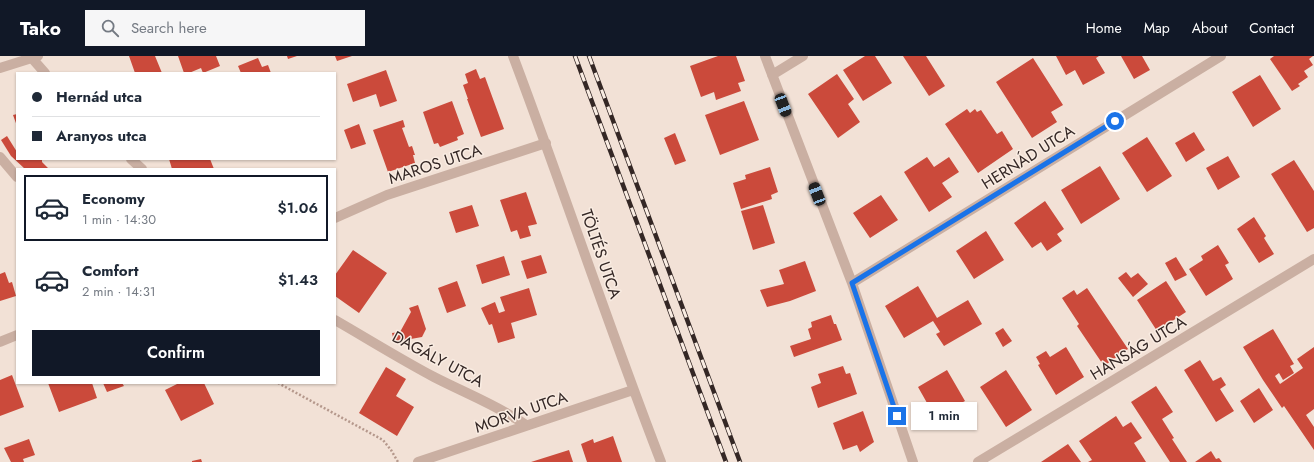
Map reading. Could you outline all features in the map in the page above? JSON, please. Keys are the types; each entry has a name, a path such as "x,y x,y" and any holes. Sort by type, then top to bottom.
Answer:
{"street":[{"name":"TÖLTÉS UTCA","path":"513,56 546,143 633,390 661,462"},
{"path":"765,56 852,283 913,462"},
{"path":"772,75 803,56"},
{"name":"HERNÁD UTCA","path":"852,283 1221,56"},
{"path":"0,68 33,57 44,72"},
{"name":"MAROS UTCA","path":"336,218 387,196 546,143"},
{"path":"0,157 16,176"},
{"path":"132,160 141,168"},
{"name":"HANSÁG UTCA","path":"978,462 1314,259"},
{"name":"DAGÁLY UTCA","path":"336,321 434,377 492,405 526,426"},
{"path":"0,342 16,335"},
{"name":"MORVA UTCA","path":"418,462 633,390"}],"path":[{"path":"280,384 383,440 398,462"}],"building":[{"path":"129,56 155,56 162,72 135,72"},
{"path":"178,56 216,56 220,66 205,72 203,72 201,68 191,72 184,72"},
{"path":"287,56 297,56 288,59"},
{"path":"335,56 352,56 337,61"},
{"path":"718,56 736,56 745,81 738,83 741,91 716,100 714,92 701,97 690,66"},
{"path":"865,56 875,56 892,83 863,101 843,70"},
{"path":"903,56 926,56 945,86 929,96"},
{"path":"1056,56 1099,56 1096,58 1105,73 1083,85 1075,70 1066,75"},
{"path":"1121,56 1142,56 1150,70 1134,79"},
{"path":"1274,56 1313,56 1309,59 1313,65 1304,71 1308,77 1298,84 1300,86 1292,91 1270,59"},
{"path":"258,58 262,67 268,65 271,72 241,72 238,66"},
{"path":"1033,58 1063,105 1051,112 1057,122 1032,138 996,82"},
{"path":"476,69 480,79 485,77 504,129 481,137 463,85 468,83 465,74"},
{"path":"386,70 397,101 380,107 376,94 353,102 347,84"},
{"path":"837,74 854,99 848,104 860,122 838,138 808,94"},
{"path":"1260,75 1281,109 1253,127 1232,92"},
{"path":"452,101 464,134 457,137 458,140 440,147 438,143 434,144 423,112"},
{"path":"744,101 759,140 720,155 705,115"},
{"path":"967,109 970,113 975,109 977,112 981,110 997,134 1002,131 1013,149 978,173 945,124"},
{"path":"16,114 16,123 13,115"},
{"path":"403,120 405,127 402,128 409,147 412,146 415,155 413,155 415,163 388,172 373,130"},
{"path":"359,124 366,144 351,149 344,130"},
{"path":"1194,132 1205,150 1186,162 1175,143"},
{"path":"675,133 686,161 675,165 664,138"},
{"path":"7,136 16,150 16,160 42,160 48,168 24,168 11,156 1,140"},
{"path":"1147,137 1172,176 1147,192 1122,153"},
{"path":"1228,156 1240,177 1218,190 1206,168"},
{"path":"927,157 934,167 949,157 959,172 942,183 952,197 929,212 904,172"},
{"path":"169,160 210,160 214,168 172,168"},
{"path":"1294,160 1314,191 1314,228 1307,232 1271,174"},
{"path":"1100,166 1120,199 1081,224 1061,190"},
{"path":"770,167 778,192 771,195 772,199 741,209 733,183 746,179 745,175"},
{"path":"526,192 537,224 528,226 531,236 520,239 517,230 511,232 500,200"},
{"path":"881,195 898,220 870,238 853,213"},
{"path":"1045,201 1064,229 1057,234 1062,241 1047,251 1041,242 1032,248 1014,223"},
{"path":"472,205 479,226 456,233 449,212"},
{"path":"763,205 775,243 753,250 741,211"},
{"path":"1254,217 1266,236 1264,238 1274,254 1259,263 1237,229"},
{"path":"986,231 1004,260 974,279 956,251"},
{"path":"1218,245 1229,263 1225,265 1233,279 1206,296 1189,269 1203,260 1201,256"},
{"path":"353,250 387,273 359,313 336,297 336,274"},
{"path":"541,255 547,273 527,279 521,261"},
{"path":"504,256 510,275 482,284 476,265"},
{"path":"1176,257 1187,275 1175,281 1165,263"},
{"path":"805,261 816,291 790,301 767,307 760,290 784,284 779,270"},
{"path":"5,272 9,283 12,282 16,296 0,301 0,274"},
{"path":"1126,272 1131,278 1138,273 1148,284 1133,297 1118,278"},
{"path":"457,281 466,306 447,313 438,288"},
{"path":"1166,281 1186,312 1157,331 1137,300"},
{"path":"918,286 937,318 968,300 982,324 944,346 936,334 940,332 933,321 904,338 885,306"},
{"path":"529,288 537,315 511,323 515,338 498,343 492,324 489,325 481,308 495,302 499,313 505,311 500,297"},
{"path":"1087,288 1128,349 1104,366 1077,326 1079,324 1062,298 1074,290 1077,295"},
{"path":"418,305 426,329 422,337 394,342 392,333 400,332 411,312 409,308"},
{"path":"831,315 842,340 794,357 790,346 811,339 808,329 812,327 811,322"},
{"path":"1003,328 1012,341 1003,347 995,333"},
{"path":"1273,329 1294,364 1290,366 1294,373 1283,380 1279,373 1275,376 1280,384 1303,368 1297,359 1314,347 1314,409 1306,415 1314,427 1314,450 1284,406 1282,408 1243,347"},
{"path":"1066,347 1084,377 1056,395 1038,365 1040,364 1036,357 1046,351 1050,357"},
{"path":"1200,360 1213,381 1221,377 1226,385 1220,389 1234,411 1216,422 1184,370"},
{"path":"843,366 846,374 850,373 857,394 818,408 811,387 821,383 818,374"},
{"path":"386,367 406,379 396,396 414,407 397,436 359,413"},
{"path":"947,370 965,401 935,417 918,387"},
{"path":"1006,370 1032,410 1006,427 980,387"},
{"path":"12,375 24,407 0,416 0,380"},
{"path":"48,384 92,384 97,398 59,412"},
{"path":"103,384 123,384 124,386 107,392"},
{"path":"177,384 204,384 214,404 181,421 165,390"},
{"path":"1156,386 1173,412 1162,419 1174,438 1172,439 1187,462 1170,462 1131,402"},
{"path":"1259,388 1273,410 1254,423 1240,401"},
{"path":"863,411 874,442 860,452 857,445 843,450 833,423"},
{"path":"1116,416 1123,427 1131,422 1142,438 1134,443 1146,462 1088,462 1092,460 1079,441"},
{"path":"613,436 622,462 587,462 581,444 593,439 594,443"},
{"path":"29,439 35,455 23,459 24,462 11,462 4,448"},
{"path":"1068,444 1081,462 1041,462"},
{"path":"569,450 573,462 531,462"},
{"path":"1211,451 1216,459 1219,458 1222,462 1195,462"},
{"path":"201,459 202,462 192,462 192,461"}],"railway":[{"path":"575,56 726,462"},
{"path":"589,56 740,462"}],"route":[{"path":"897,416 852,283 1115,121"}]}
